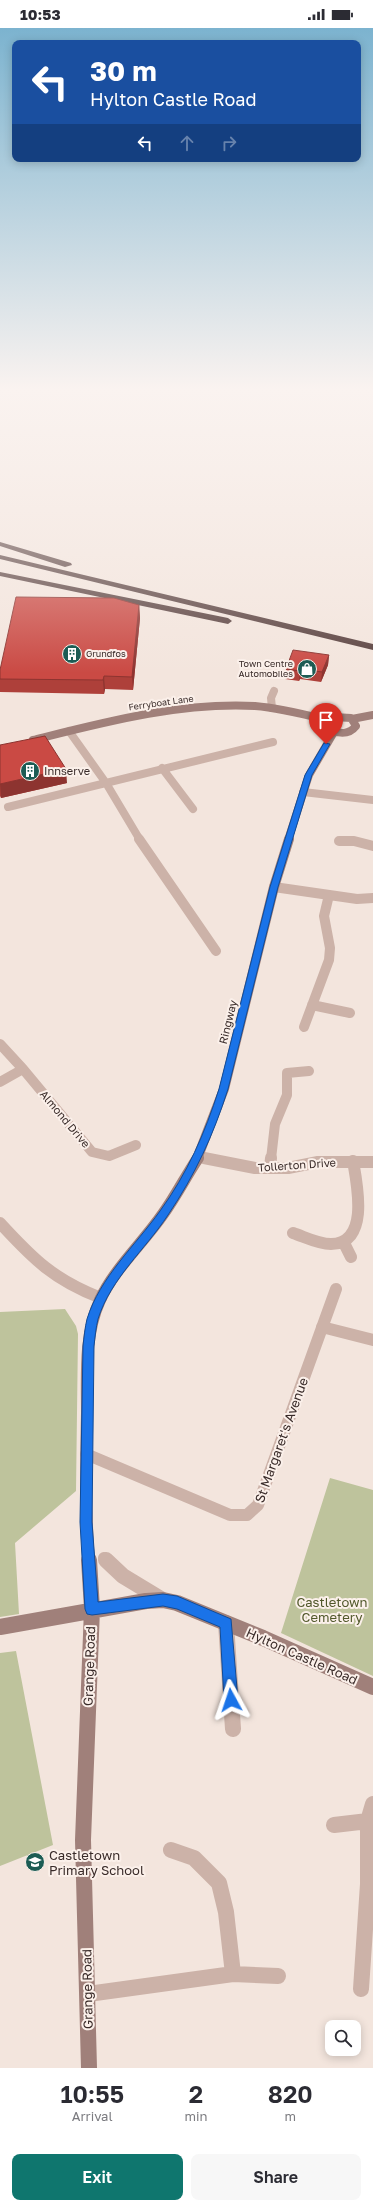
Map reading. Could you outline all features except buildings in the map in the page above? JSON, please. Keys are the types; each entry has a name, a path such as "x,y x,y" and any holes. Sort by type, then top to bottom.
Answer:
{"highway":[{"path":"0,544 238,615"},
{"path":"0,556 373,647"},
{"path":"0,564 229,621 373,654"},
{"path":"2,575 229,621"}],"street":[{"path":"272,708 271,698 274,691"},
{"name":"Ferryboat Lane","path":"22,743 114,720 169,710 220,706 302,711 327,720"},
{"path":"352,719 356,724 354,730 345,733 334,732 327,728 327,720 340,716 352,719 373,715"},
{"path":"69,731 106,783 136,833 216,951"},
{"name":"Ringway","path":"101,1298 114,1278 163,1214 199,1156 224,1089 274,887 303,792 309,775 334,732"},
{"path":"8,807 273,742"},
{"path":"162,768 193,809"},
{"path":"303,792 373,800"},
{"path":"339,841 354,836 373,846"},
{"path":"274,887 358,899 373,898"},
{"path":"304,1027 329,960 330,948 324,916 329,895"},
{"path":"312,1005 350,1014"},
{"name":"Almond Drive","path":"0,1044 23,1069 92,1152 106,1156 116,1155 136,1145"},
{"path":"0,1082 23,1069"},
{"path":"270,1168 275,1124 286,1095 287,1073 309,1071"},
{"name":"Tollerton Drive","path":"199,1156 228,1164 270,1168 288,1168 318,1162 373,1162"},
{"path":"293,1233 324,1244 344,1243 352,1234 358,1220 359,1203 353,1161"},
{"path":"0,1223 43,1269 64,1283 101,1298"},
{"path":"344,1243 351,1257"},
{"name":"St Margaret's Avenue","path":"86,1454 230,1515 247,1515 258,1505 336,1289"},
{"name":"Grange Road","path":"89,2068 83,1840 92,1609 86,1522 86,1454 88,1346 92,1320 101,1298"},
{"path":"322,1327 373,1340"},
{"name":"Hylton Castle Road","path":"104,1558 112,1568 126,1580 163,1600 177,1603 263,1638 373,1688"},
{"name":"Hylton Castle Road","path":"0,1627 92,1609 163,1600"},
{"path":"226,1623 226,1640 234,1730"},
{"path":"361,1989 368,1884 368,1821 373,1804"},
{"path":"334,1824 368,1821"},
{"path":"171,1850 194,1858 219,1883 226,1912 233,1974"},
{"path":"88,1994 233,1974 278,1976"}],"green space":[{"path":"65,1309 76,1326 78,1334 76,1491 15,1543 19,1614 0,1617 0,1312"},
{"name":"Castletown Cemetery","path":"330,1478 373,1490 373,1676 281,1633"},
{"path":"16,1651 53,1845 0,1866 0,1653"}],"place":[{"name":"Grundfos","path":"72,654"},
{"name":"Town Centre Automobiles","path":"307,669"},
{"name":"Innserve","path":"30,771"},
{"name":"Castletown Primary School","path":"35,1862"}],"route":[{"path":"231,1700 226,1623 177,1603 163,1600 92,1609 86,1522 88,1346 92,1320 101,1298 114,1278 163,1214 199,1156 224,1089 274,887 303,792 309,775 326,744"}]}
